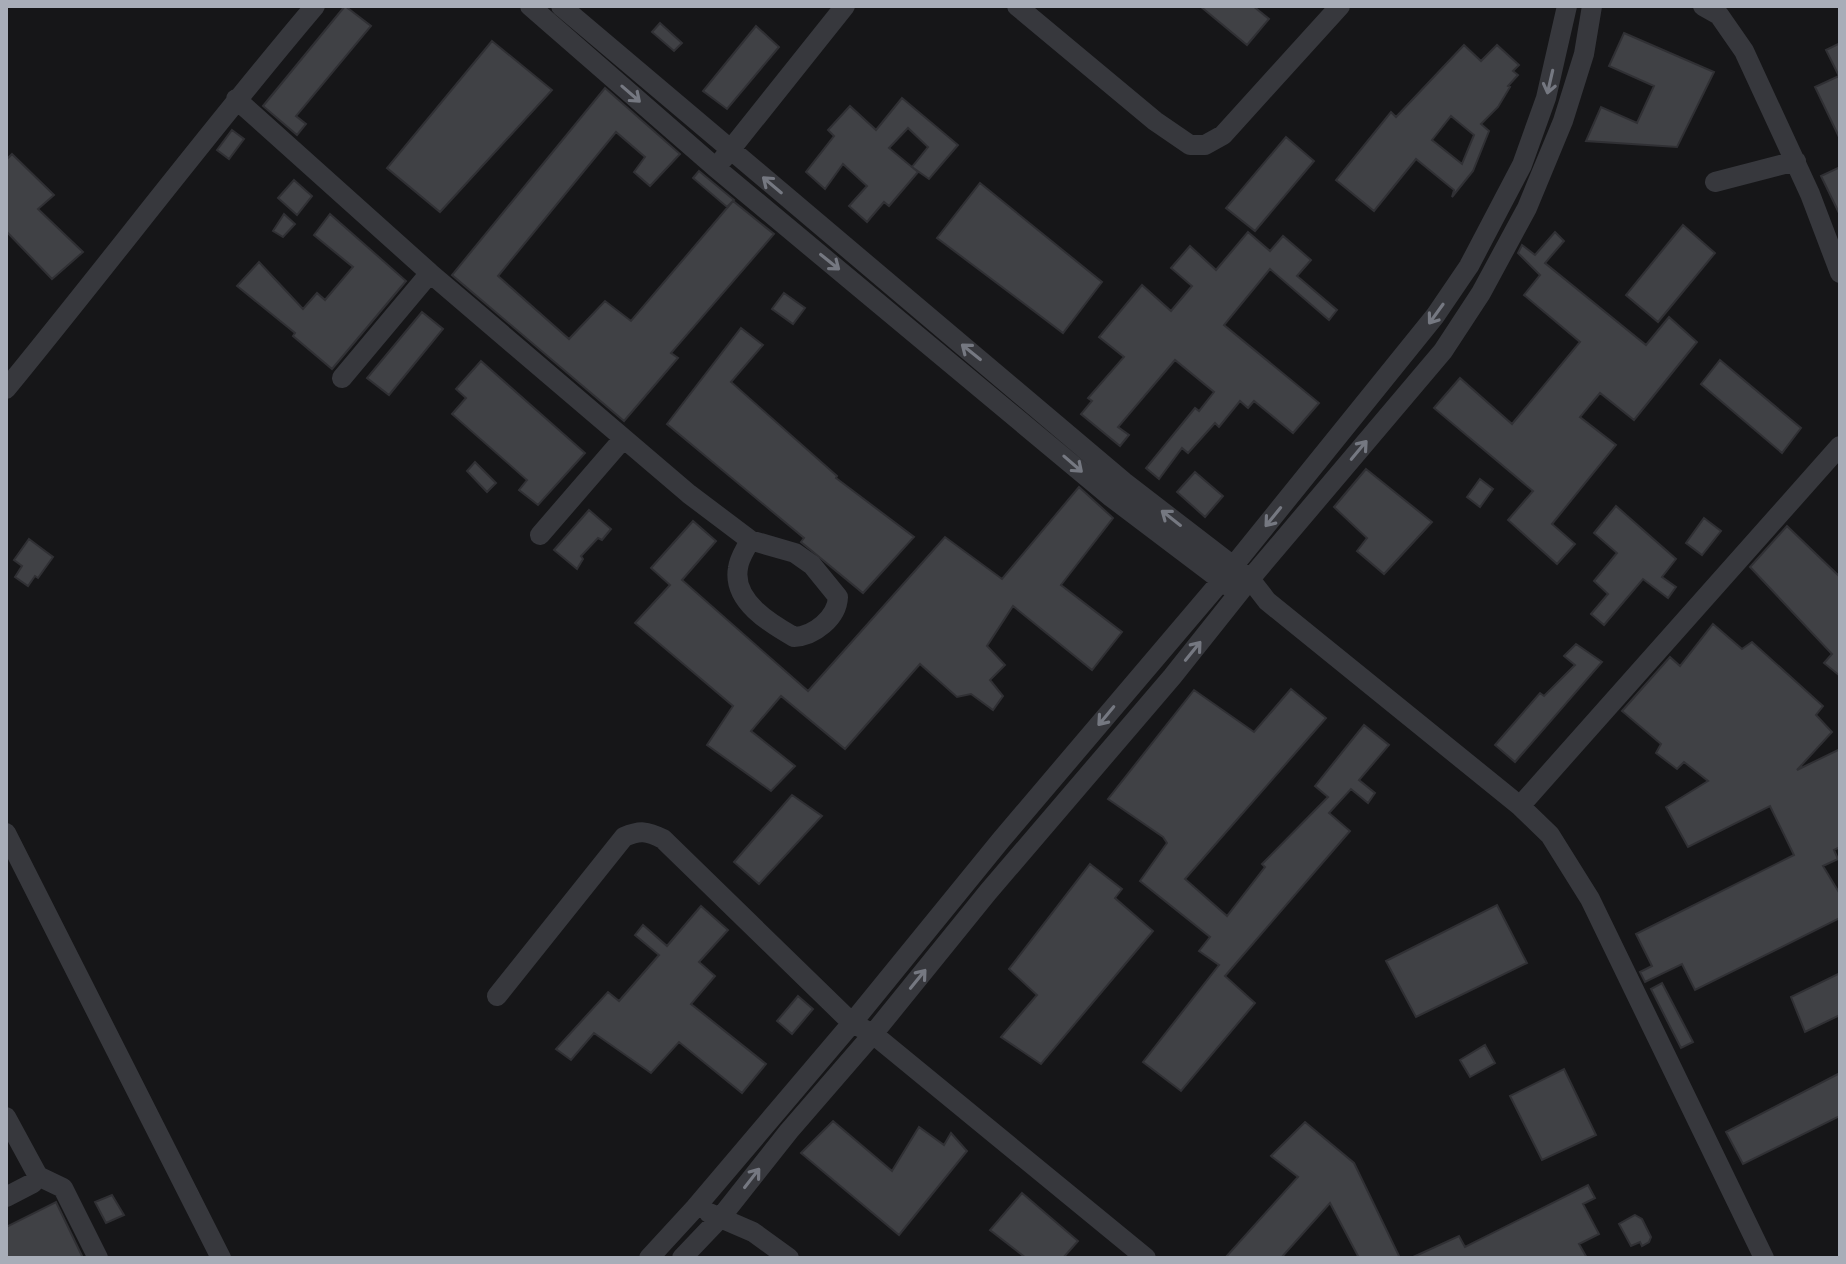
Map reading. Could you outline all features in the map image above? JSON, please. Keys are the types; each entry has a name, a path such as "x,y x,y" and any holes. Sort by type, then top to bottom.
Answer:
{"street":[{"path":"6,389 16,367 315,6"},
{"path":"530,6 730,149 1029,427 1118,489 1267,601 1520,806 1550,835 1590,899 1756,1255"},
{"path":"561,6 610,62 716,168 914,319 1044,411 1118,489"},
{"path":"716,168 845,6"},
{"path":"1017,6 1155,121 1190,145 1205,145 1223,135 1340,6"},
{"path":"649,1258 852,1023 1001,840 1228,573 1435,316 1469,266 1522,165 1546,98 1567,6"},
{"path":"682,1258 721,1217 988,892 1172,677 1244,586 1443,351 1481,293 1527,208 1563,121 1584,54 1592,6"},
{"path":"1703,6 1719,15 1744,51 1796,161 1840,273"},
{"path":"236,99 430,273 689,494 750,540 795,553 812,565 838,597 835,610 818,628 807,635 794,637 765,620 749,602 741,589 737,572 750,540"},
{"path":"1715,182 1796,161"},
{"path":"342,378 430,273"},
{"path":"1029,427 1044,411"},
{"path":"540,535 623,439"},
{"path":"1520,806 1840,446"},
{"path":"497,996 624,837 647,831 663,839 852,1023 873,1034 1146,1258"},
{"path":"6,833 221,1258"},
{"path":"6,1117 38,1176 63,1188 98,1258"},
{"path":"6,1197 33,1183 38,1176"},
{"path":"695,1208 753,1232 789,1258"}],"building":[{"path":"345,6 371,26 296,116 306,124 297,135 263,106"},
{"path":"1200,6 1253,6 1269,19 1247,45"},
{"path":"660,23 682,43 674,51 652,32"},
{"path":"756,26 779,47 727,109 703,91"},
{"path":"1624,33 1714,72 1677,147 1586,141 1601,107 1637,123 1654,86 1609,66"},
{"path":"492,41 552,90 440,212 387,168"},
{"path":"1840,43 1840,139 1815,87 1839,76 1826,50"},
{"path":"1464,45 1481,61 1497,45 1519,65 1513,71 1518,75 1508,86 1498,107 1481,124 1489,131 1473,171 1452,197 1454,190 1416,159 1374,211 1336,180 1391,112 1396,117","holes":["1451,116 1474,135 1462,164 1432,140"]},
{"path":"605,88 680,154 650,186 634,172 645,157 616,132 498,276 569,339 605,301 631,321 733,201 774,234 671,353 678,358 624,421 452,275"},
{"path":"902,98 958,145 929,179 912,167 928,147 908,128 889,148 918,172 889,206 884,202 867,222 849,206 867,186 843,164 825,189 806,172 834,136 828,130 850,106 876,130"},
{"path":"232,130 244,139 229,159 217,150"},
{"path":"1286,137 1314,161 1255,231 1226,208"},
{"path":"12,154 54,195 38,209 83,252 52,279 6,231 6,160"},
{"path":"1840,167 1840,215 1821,176"},
{"path":"699,171 734,200 727,207 693,178"},
{"path":"294,180 312,196 297,215 278,198"},
{"path":"980,183 1102,282 1063,333 937,238"},
{"path":"284,214 295,224 283,237 273,231"},
{"path":"330,214 406,281 332,369 293,336 295,333 237,286 259,262 303,309 317,293 325,300 353,267 314,235"},
{"path":"1683,225 1715,253 1658,322 1626,295"},
{"path":"1248,232 1270,251 1283,236 1311,260 1297,276 1337,310 1329,320 1270,269 1224,325 1319,403 1293,433 1254,401 1248,408 1240,401 1219,427 1215,423 1188,453 1182,448 1159,479 1146,468 1195,408 1199,411 1214,392 1175,360 1118,427 1129,435 1120,446 1081,414 1092,401 1088,398 1124,357 1099,337 1142,285 1171,311 1192,286 1171,268 1190,246 1216,270"},
{"path":"1555,232 1564,241 1545,263 1646,345 1669,317 1697,342 1634,420 1600,393 1580,417 1616,445 1552,524 1575,544 1557,564 1508,520 1533,491 1434,408 1460,378 1512,424 1580,342 1524,295 1540,275 1518,253 1522,245 1535,255"},
{"path":"784,293 805,308 793,324 772,309"},
{"path":"422,312 443,329 389,395 367,378"},
{"path":"741,328 763,345 731,382 836,478 914,537 863,593 801,542 804,538 667,424"},
{"path":"1720,360 1801,428 1782,453 1701,384"},
{"path":"481,361 585,453 538,505 519,490 527,480 452,414 466,398 456,389"},
{"path":"475,462 496,483 487,492 467,471"},
{"path":"1366,469 1432,522 1384,574 1357,551 1367,538 1334,507"},
{"path":"1195,472 1223,496 1205,517 1177,492"},
{"path":"1480,479 1493,489 1480,507 1467,497"},
{"path":"1079,487 1113,518 1061,585 1122,632 1092,670 1013,606 987,646 1005,665 990,680 1003,696 993,710 971,694 957,697 920,664 845,749 781,696 751,731 795,766 771,791 707,745 733,706 635,623 670,585 651,568 693,521 716,541 682,580 808,691 945,537 1002,579"},
{"path":"1616,506 1676,559 1662,577 1676,587 1668,598 1643,579 1604,625 1591,614 1608,594 1594,581 1617,553 1594,533"},
{"path":"589,510 611,529 581,556 583,559 577,569 554,550"},
{"path":"1704,518 1721,531 1702,555 1686,543"},
{"path":"1787,526 1840,577 1840,676 1824,663 1832,654 1750,567"},
{"path":"29,539 53,557 28,586 15,577 22,566 14,560"},
{"path":"1713,624 1742,649 1752,642 1823,706 1816,715 1832,732 1797,770 1840,749 1840,847 1834,850 1838,859 1823,866 1840,894 1840,918 1695,990 1682,964 1645,982 1640,972 1652,966 1636,934 1794,855 1770,806 1688,847 1666,807 1708,781 1684,762 1677,769 1656,753 1661,744 1622,711 1670,657 1680,666"},
{"path":"1576,644 1602,662 1515,762 1495,745 1540,693 1544,696 1575,665 1564,656"},
{"path":"1291,689 1326,718 1185,879 1227,916 1265,867 1262,864 1328,797 1315,786 1364,725 1389,745 1359,780 1375,793 1368,803 1351,789 1329,813 1350,831 1225,976 1255,1003 1181,1091 1143,1062 1219,965 1199,951 1210,937 1140,881 1167,843 1163,837 1108,799 1194,690 1254,732"},
{"path":"792,795 822,816 759,884 734,862"},
{"path":"1090,864 1122,889 1115,898 1153,931 1041,1064 1001,1037 1037,995 1009,969"},
{"path":"1497,905 1527,963 1416,1017 1386,961"},
{"path":"701,906 728,930 699,962 715,976 691,1004 766,1064 742,1093 679,1042 651,1073 594,1033 571,1060 556,1049 608,992 619,1001 659,955 635,935 643,925 667,946"},
{"path":"1840,973 1840,1015 1805,1032 1791,997"},
{"path":"1662,983 1693,1042 1681,1048 1651,989"},
{"path":"798,996 813,1009 792,1034 777,1021"},
{"path":"1485,1045 1495,1063 1470,1077 1460,1060"},
{"path":"1564,1069 1596,1135 1542,1160 1510,1096"},
{"path":"1840,1073 1840,1116 1743,1164 1726,1132"},
{"path":"833,1121 892,1171 919,1127 944,1145 951,1133 967,1151 899,1235 801,1153"},
{"path":"1305,1122 1354,1163 1400,1258 1359,1258 1330,1203 1281,1258 1225,1258 1298,1177 1271,1156"},
{"path":"1588,1185 1595,1198 1583,1204 1599,1234 1579,1244 1587,1258 1411,1258 1459,1236 1465,1247"},
{"path":"1022,1193 1078,1241 1063,1258 1026,1258 990,1230"},
{"path":"112,1195 124,1215 106,1223 95,1202"},
{"path":"56,1202 83,1258 6,1258 6,1227"},
{"path":"1635,1215 1642,1219 1651,1237 1642,1246 1640,1242 1631,1246 1619,1224"}]}
